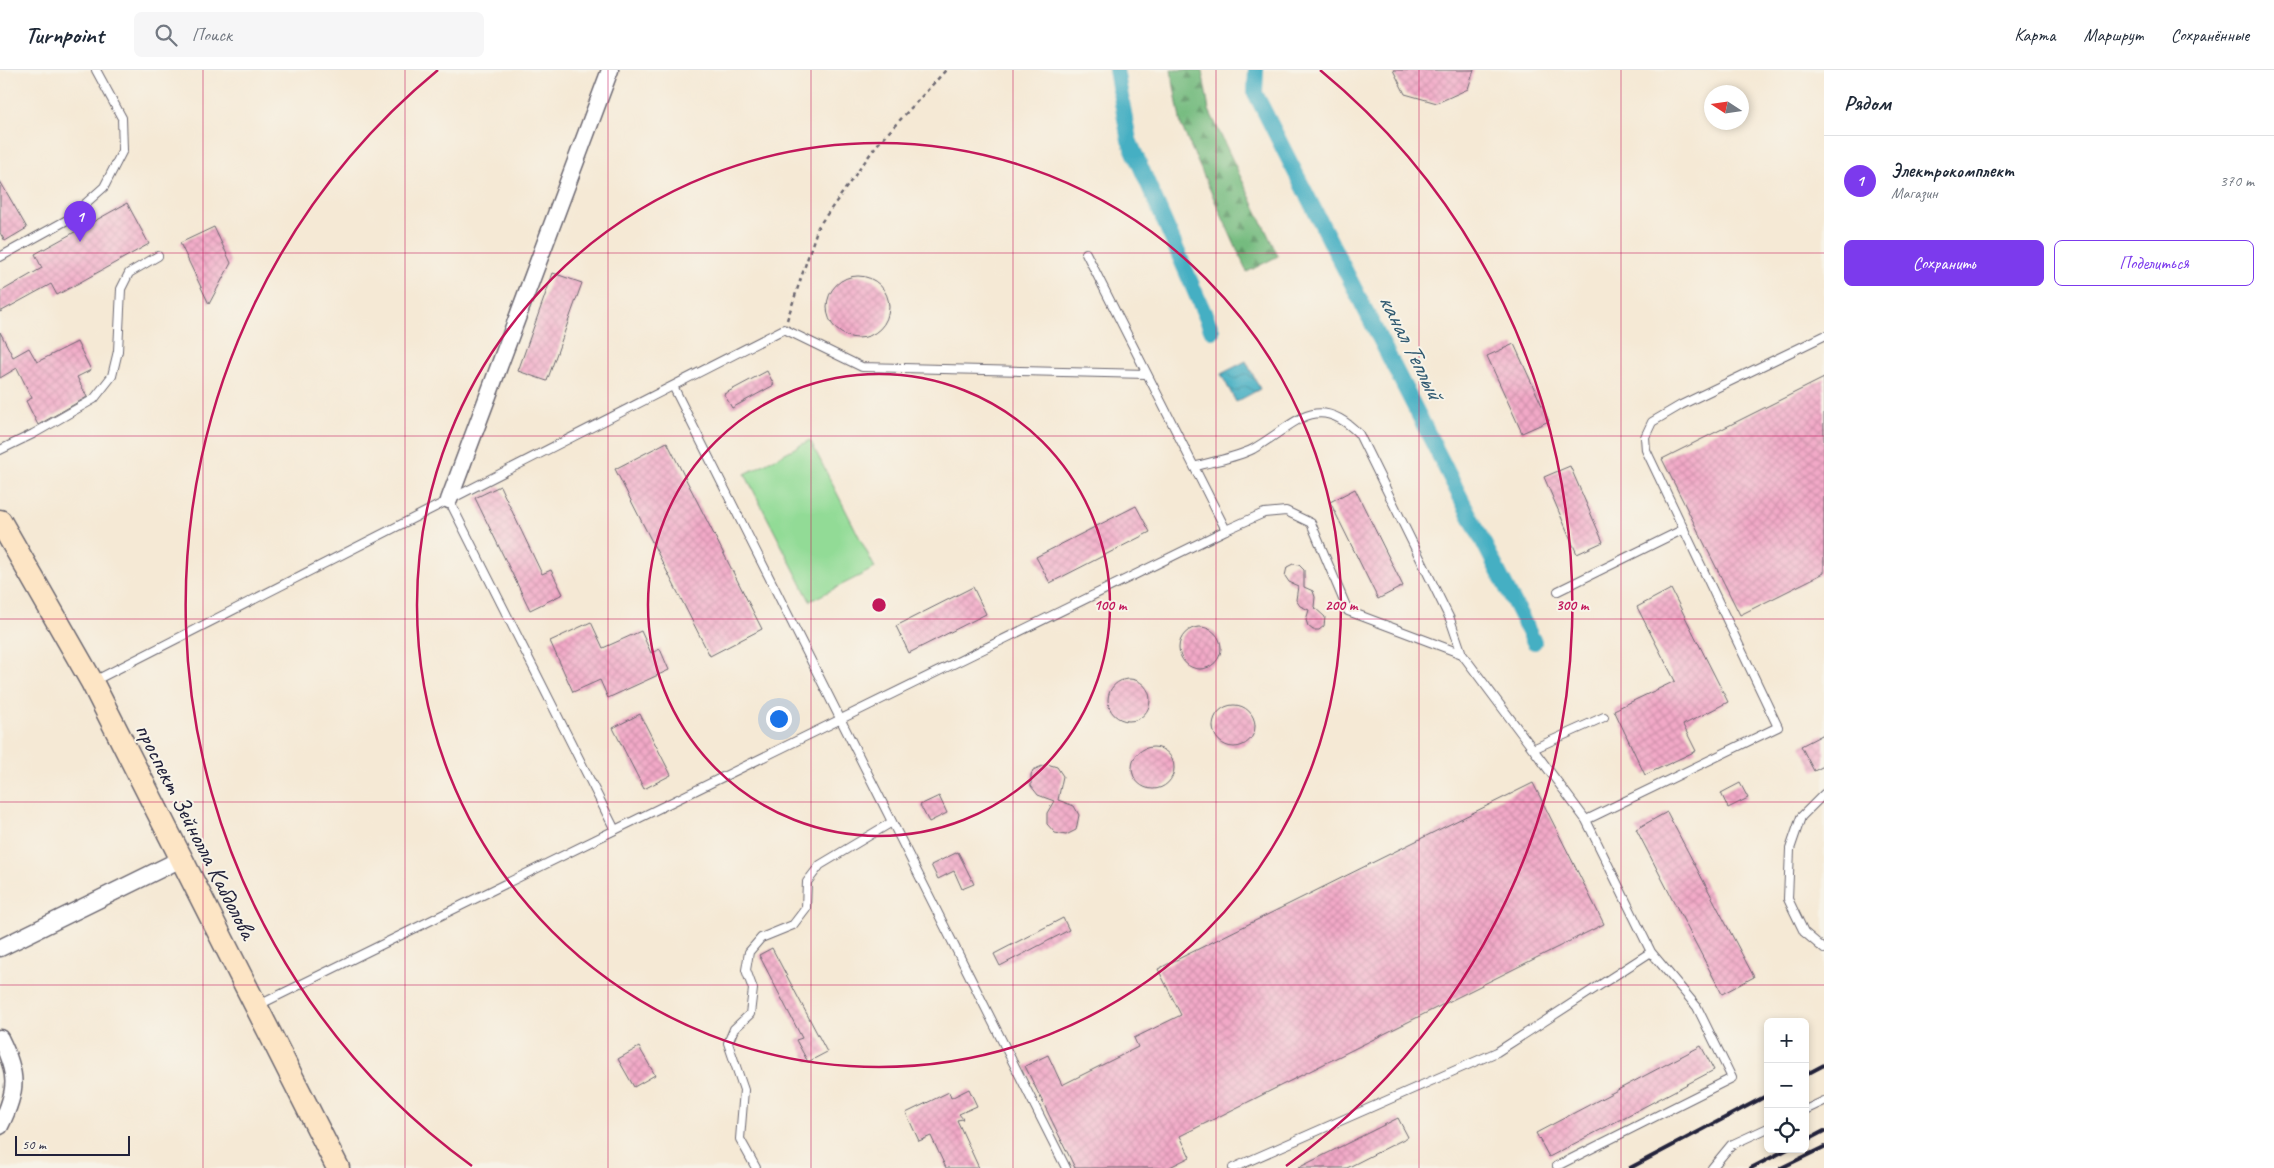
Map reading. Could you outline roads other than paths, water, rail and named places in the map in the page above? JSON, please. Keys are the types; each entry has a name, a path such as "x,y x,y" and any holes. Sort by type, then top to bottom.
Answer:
{"main road":[{"name":"проспект Зейнолла Кабдолова","path":"0,521 92,682 338,1168"}],"street":[{"path":"449,500 610,70"},
{"path":"0,948 181,859"},
{"path":"0,1038 14,1073 15,1086 5,1105 0,1126"}],"lane":[{"path":"0,257 67,220 104,187 123,150 122,118 96,70"},
{"path":"1086,253 1226,530"},
{"path":"0,450 33,434 94,399 112,376 118,351 120,288 129,273 158,256"},
{"path":"92,682 784,329 862,367 1147,374"},
{"path":"1586,820 1778,727 1646,450 1645,437 1652,422 1680,405 1824,336"},
{"path":"673,386 1066,1168"},
{"path":"1194,467 1251,450 1303,416 1323,413 1345,419 1359,434 1450,619 1462,654 1586,820 1651,952 1697,1007 1732,1078 1557,1166"},
{"path":"449,500 615,830"},
{"path":"255,1007 1264,513 1286,511 1310,523 1348,611 1462,654"},
{"path":"1558,592 1684,529"},
{"path":"1533,749 1604,717"},
{"path":"1824,794 1801,816 1790,849 1788,899 1804,932 1824,949"},
{"path":"756,1168 740,1139 744,1090 728,1043 734,1029 750,1014 753,989 746,970 749,952 761,938 793,925 806,908 807,882 820,864 892,822"},
{"path":"1236,1167 1497,1052 1651,952"},
{"path":"1809,1108 1824,1101"},
{"path":"1712,1168 1731,1145 1764,1130"}],"water":[{"path":"1246,361 1260,389 1236,402 1221,374"}],"waterway":[{"name":"канал Теплый","path":"1116,70 1129,140 1212,331"},
{"name":"канал Теплый","path":"1256,70 1255,93 1534,642"}],"railway":[{"path":"1809,1073 1824,1065"},
{"path":"1630,1168 1764,1097"},
{"path":"1809,1139 1824,1131"},
{"path":"1781,1168 1824,1147"},
{"path":"1751,1168 1780,1153"}],"place":[{"name":"Электрокомплект","path":"80,242"}]}
